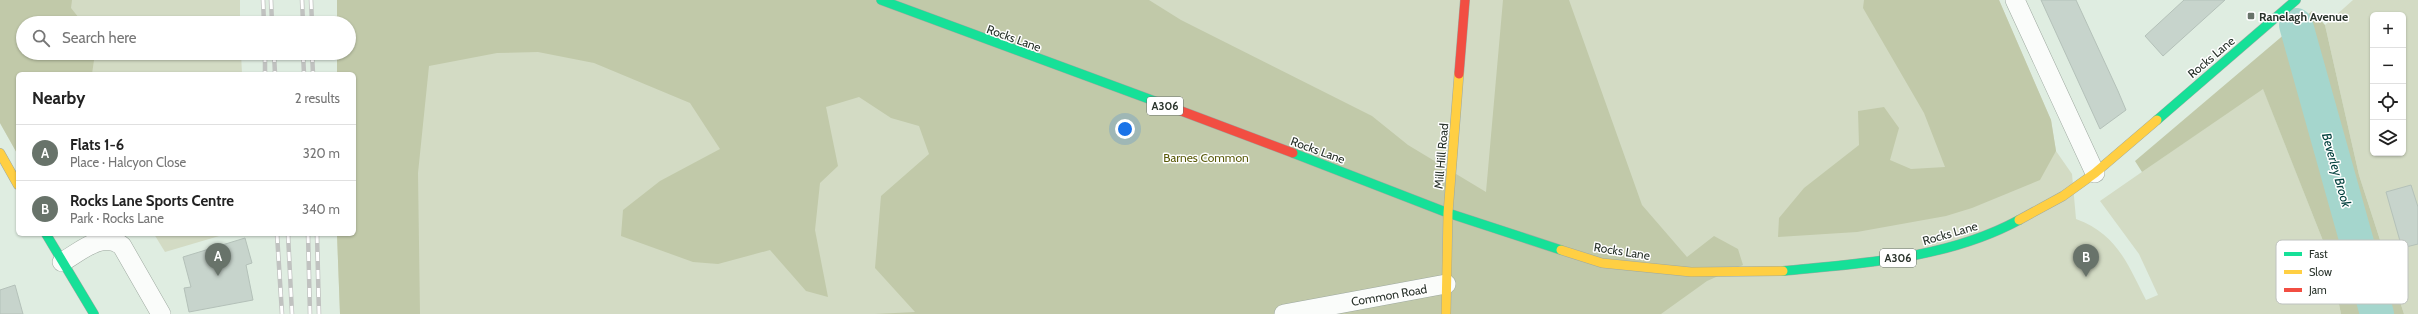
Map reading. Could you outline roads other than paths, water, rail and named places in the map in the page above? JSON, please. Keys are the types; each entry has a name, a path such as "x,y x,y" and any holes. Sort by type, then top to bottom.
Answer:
{"main road":[{"name":"Rocks Lane","path":"881,0 1364,179 1448,213 1602,263 1691,272 1777,272 1892,260 1953,246 1999,231 2063,196 2095,173 2296,0"},
{"name":"Mill Hill Road","path":"1446,314 1448,213 1465,0"},
{"path":"0,153 16,181"},
{"path":"47,236 94,314"}],"street":[{"path":"2015,0 2095,173"},
{"path":"62,262 102,240 117,241 122,246 161,314"},
{"name":"Common Road","path":"1284,314 1446,284"}],"waterway":[{"name":"Beverley Brook","path":"2296,25 2356,240"},
{"name":"Beverley Brook","path":"2374,304 2377,314"}],"railway":[{"path":"263,0 264,16"},
{"path":"271,0 272,16"},
{"path":"302,0 303,16"},
{"path":"311,0 312,16"},
{"path":"265,60 265,72"},
{"path":"274,60 275,72"},
{"path":"303,60 304,72"},
{"path":"312,60 313,72"},
{"path":"277,236 282,314"},
{"path":"288,236 292,314"},
{"path":"308,236 310,314"},
{"path":"317,236 319,314"}],"place":[{"name":"Ranelagh Avenue","path":"2251,16"},
{"name":"Flats 1-6","path":"218,276"},
{"name":"Rocks Lane Sports Centre","path":"2086,277"}],"park label":[{"name":"Barnes Common","path":"1206,157"}]}
